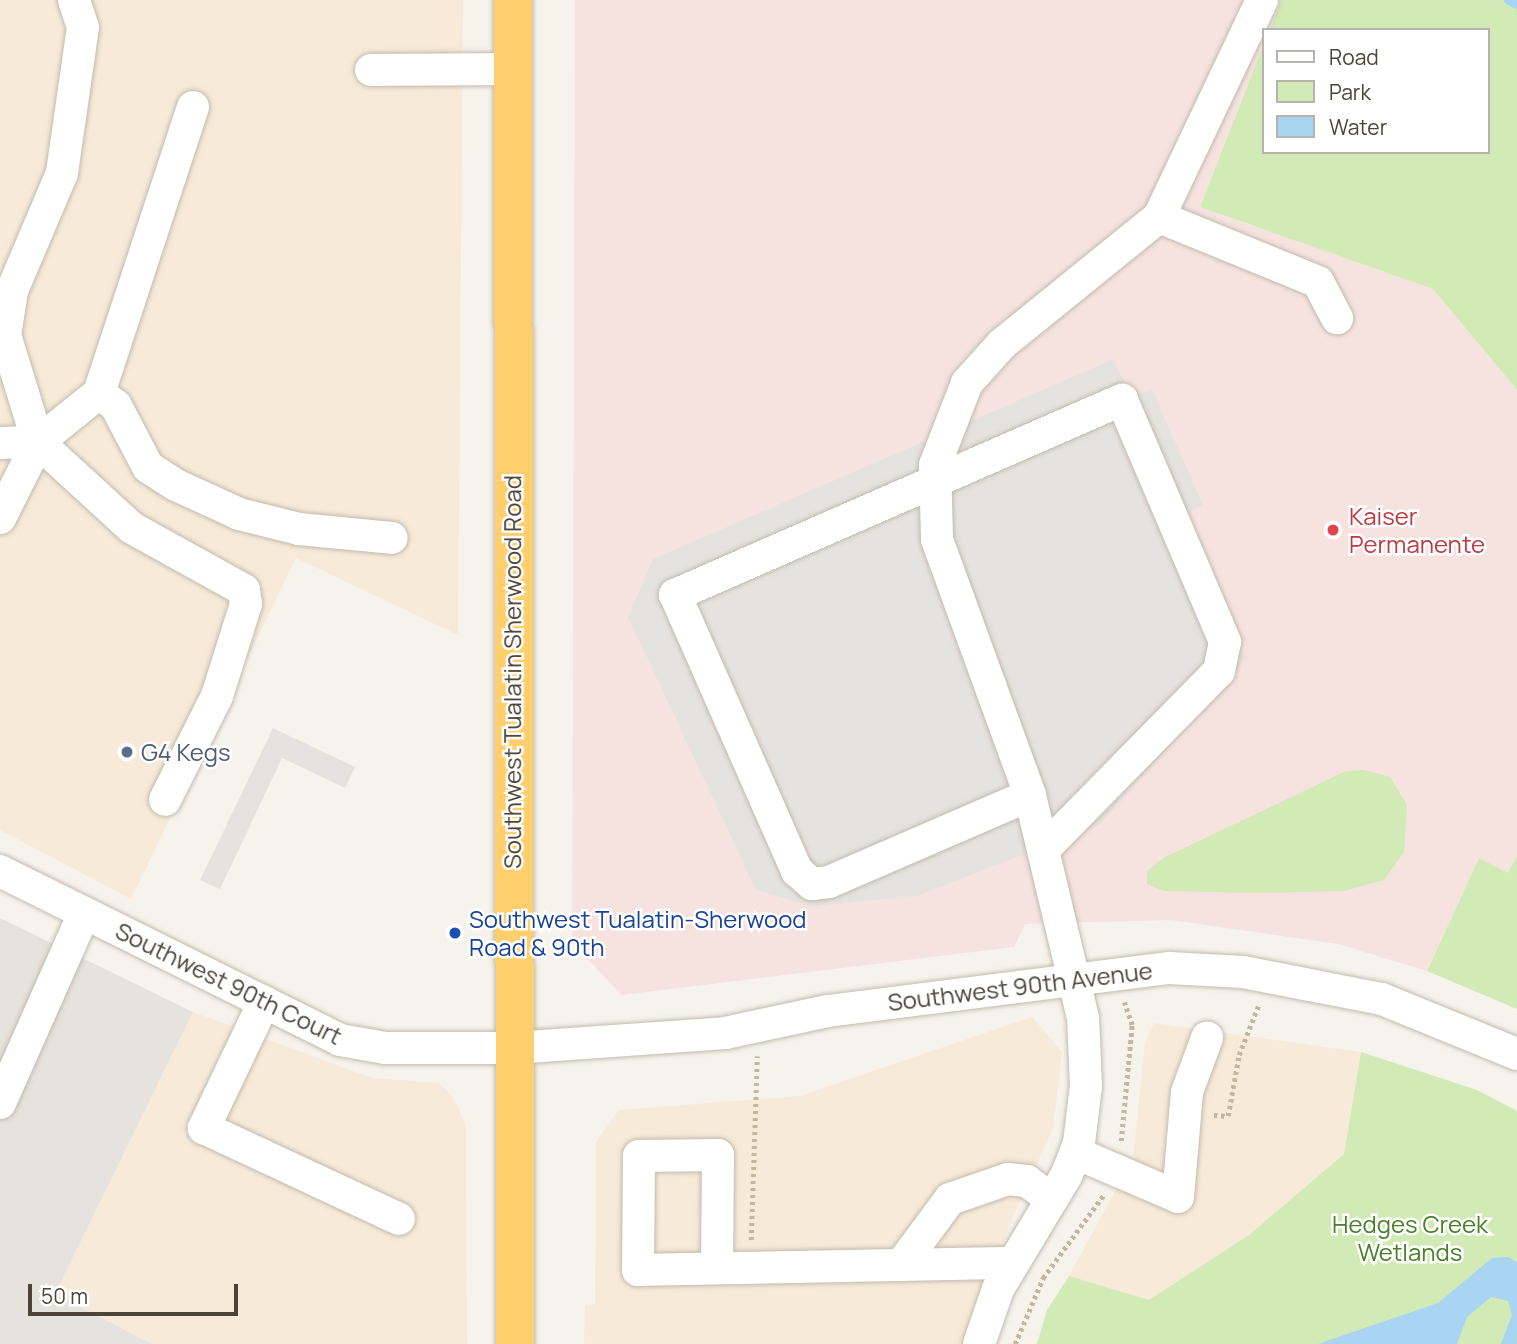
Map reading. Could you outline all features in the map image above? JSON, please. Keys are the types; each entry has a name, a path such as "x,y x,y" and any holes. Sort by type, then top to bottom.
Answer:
{"highway":[{"name":"Southwest Tualatin Sherwood Road","path":"513,0 514,1344"}],"street":[{"path":"74,0 83,27 62,173 12,291 5,335 11,388 38,442 132,528 244,590 246,604 217,696 165,800"},
{"path":"979,1344 1013,1263 1052,1200 1076,1153 1086,1086 1073,976 1044,849 1030,795 937,539 936,479 949,421 967,383 1002,344 1159,217 1262,0"},
{"path":"371,70 513,69"},
{"path":"0,518 38,442 99,393 193,107"},
{"path":"1159,217 1318,282 1337,318"},
{"path":"99,393 116,406 148,467 176,485 239,514 299,529 392,538"},
{"path":"1030,795 829,882 812,884 797,871 675,595 1122,400 1186,542 1224,642 1219,671 1044,849"},
{"path":"0,443 38,442"},
{"name":"Southwest 90th Court","path":"0,871 340,1040 385,1048 513,1048"},
{"path":"0,1103 84,913"},
{"name":"Southwest 90th Avenue","path":"513,1048 757,1027 828,1011 1073,976 1169,968 1270,977 1382,999 1517,1054"},
{"path":"264,1002 204,1128 399,1219"},
{"path":"1076,1153 1178,1197 1185,1112 1208,1038"},
{"path":"901,1265 950,1199 1008,1179 1027,1181 1052,1200"},
{"path":"717,1268 1013,1263"}],"path":[{"path":"1185,1112 1228,1116 1239,1055 1270,977"},
{"path":"750,1267 757,1027"}],"shaded area":[{"path":"0,0 463,0 458,635 296,558 131,899 0,830"},
{"path":"575,0 1281,0 1271,28 1262,28 1262,49 1200,207 1433,289 1517,390 1517,855 1508,874 1479,858 1427,971 1338,944 1171,920 1025,924 1014,947 622,995 572,943"},
{"path":"1114,359 1131,398 1152,389 1203,505 1183,515 1246,659 1099,825 917,896 812,906 756,890 628,617 653,559"},
{"path":"273,728 355,767 345,788 282,758 220,889 200,880"},
{"path":"0,918 193,1012 55,1294 152,1344 0,1344"},
{"path":"193,1012 372,1078 439,1083 453,1097 466,1125 467,1344 152,1344 55,1294"},
{"path":"1032,1017 1062,1052 1053,1129 1012,1218 967,1344 584,1344 585,1305 595,1304 596,1142 619,1110 800,1096"},
{"path":"1154,1023 1361,1052 1344,1154 1249,1235 1149,1301 1069,1276 1133,1158 1145,1043"}],"green space":[{"path":"1281,0 1517,0 1517,390 1433,289 1200,207 1262,49 1262,154 1489,154 1489,28 1271,28"},
{"path":"1364,770 1390,777 1407,805 1404,852 1384,880 1344,891 1261,893 1164,891 1147,884 1147,871 1163,858 1346,771"},
{"path":"1517,855 1517,1009 1427,971 1479,858 1508,873"},
{"name":"Hedges Creek Wetlands","path":"1361,1052 1477,1090 1517,1111 1517,1344 1037,1344 1047,1310 1069,1276 1149,1300 1249,1235 1344,1154"}],"water":[{"path":"1508,1257 1517,1262 1517,1344 1501,1344 1512,1315 1508,1301 1491,1297 1467,1317 1457,1344 1318,1344 1438,1303 1492,1258"}],"waterway":[{"path":"1508,0 1517,4"}],"place":[{"name":"Kaiser Permanente","path":"1333,530"},
{"name":"G4 Kegs","path":"127,752"},
{"name":"Southwest Tualatin-Sherwood Road & 90th","path":"455,933"}]}
